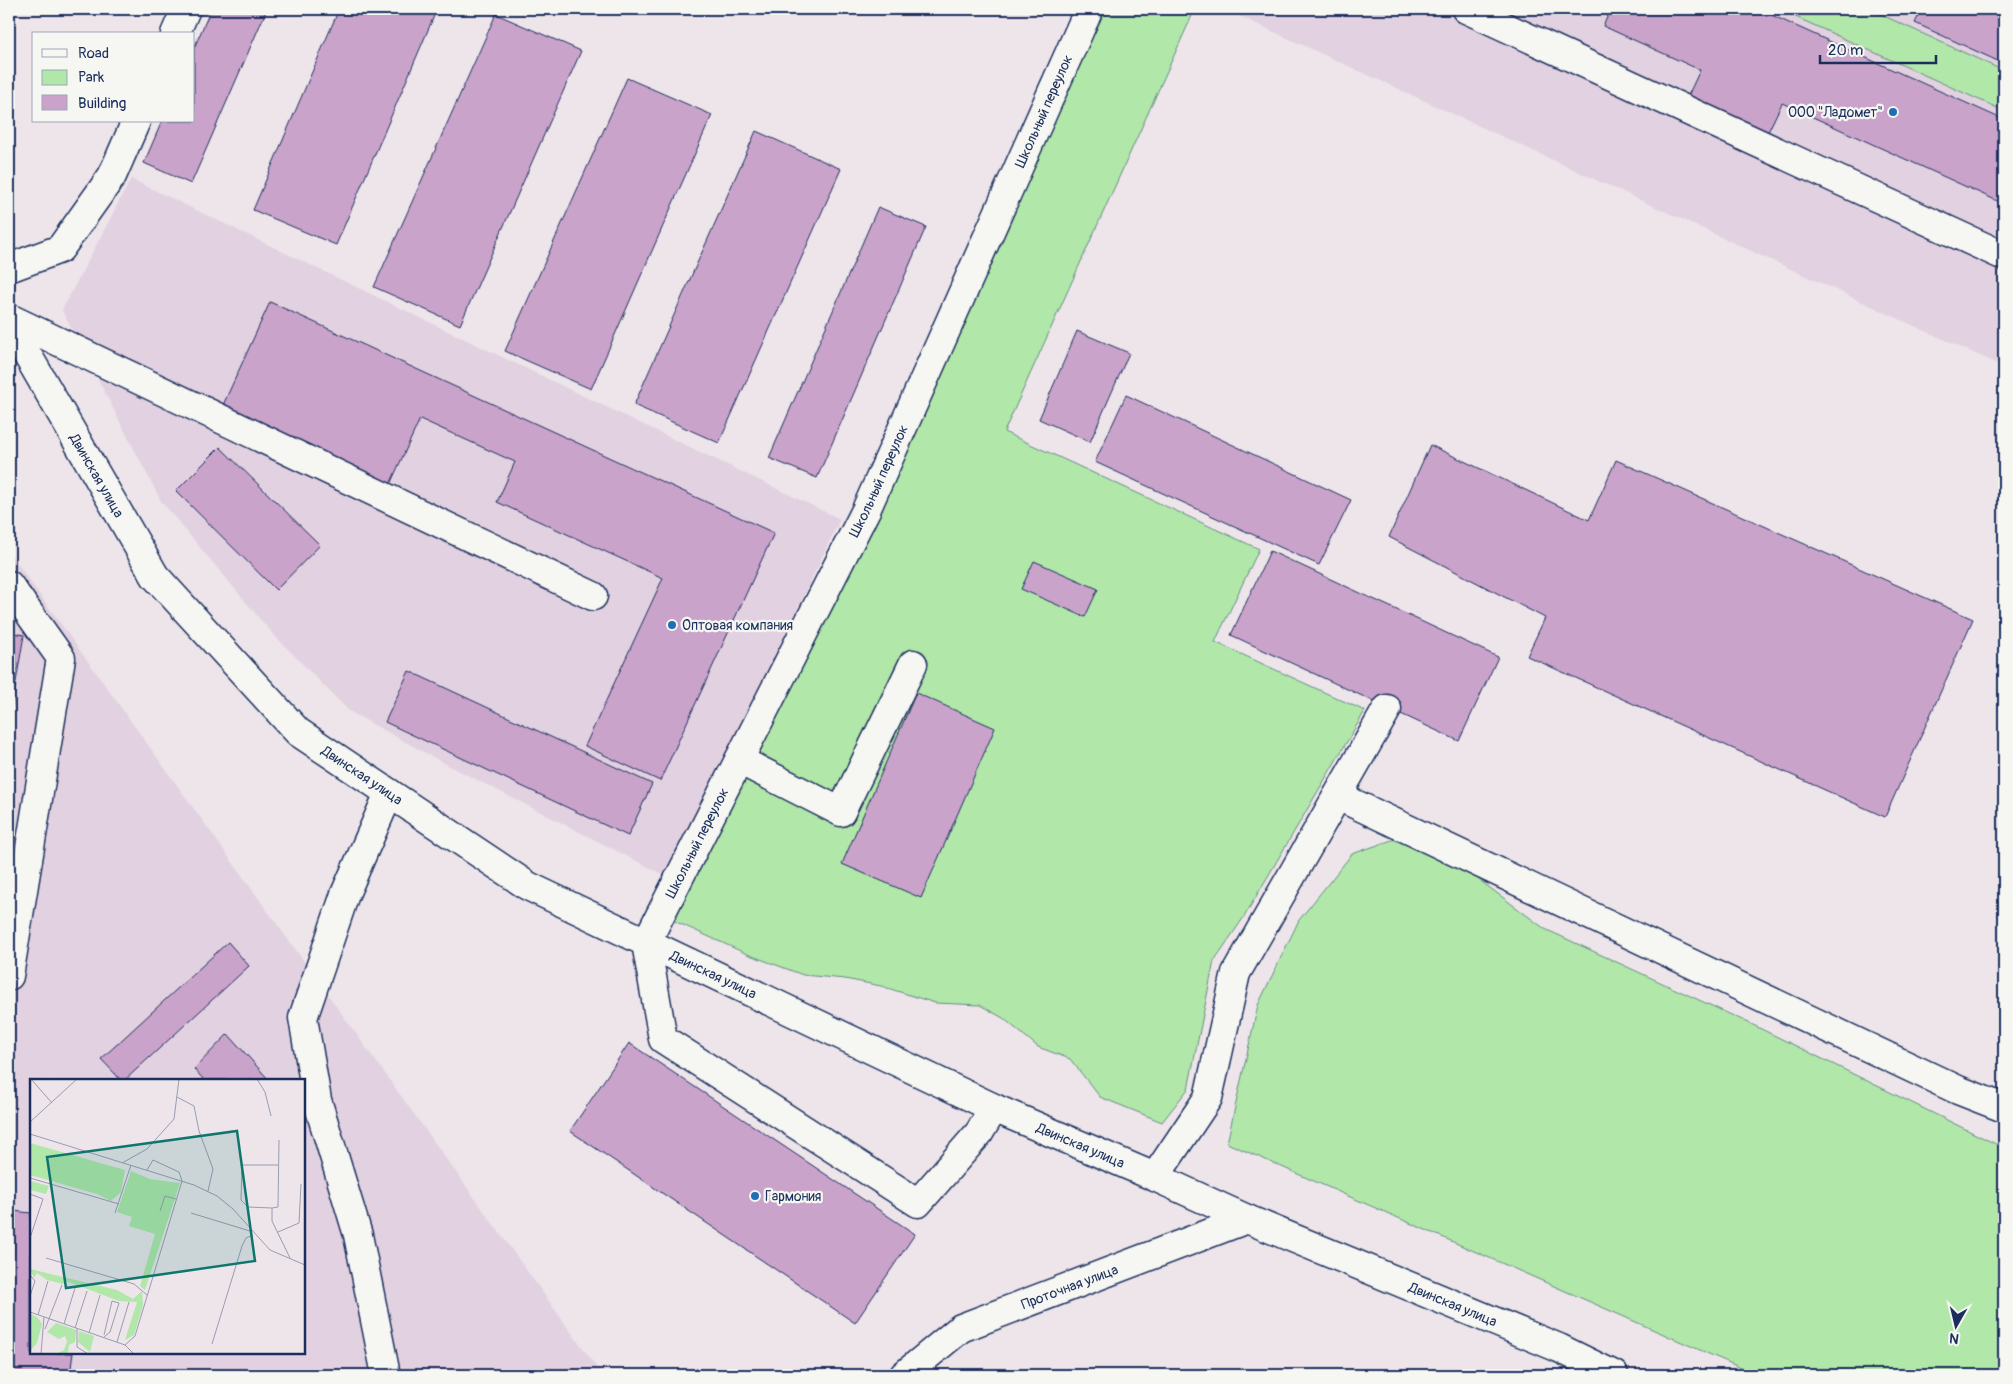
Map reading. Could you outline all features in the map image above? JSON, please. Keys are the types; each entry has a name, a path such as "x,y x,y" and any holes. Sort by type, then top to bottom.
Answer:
{"street":[{"path":"176,32 186,9"},
{"name":"Школьный переулок","path":"646,943 866,510 1089,9"},
{"path":"1466,9 2004,256"},
{"path":"9,268 60,249 112,176 136,122"},
{"path":"9,318 593,596"},
{"name":"Двинская улица","path":"9,323 155,576 298,732 528,886 994,1108 1156,1177 1247,1219 1559,1348 1614,1375"},
{"path":"9,585 61,658 9,976"},
{"path":"739,760 841,812 913,664"},
{"path":"1156,1177 1208,1098 1236,974 1387,709"},
{"path":"386,1375 358,1235 317,1100 303,1018 345,894 389,793"},
{"path":"1338,796 1958,1090 2004,1108"},
{"path":"646,943 663,1039 918,1203 979,1133 994,1108"},
{"name":"Проточная улица","path":"904,1375 962,1328 1247,1219"}],"shaded area":[{"path":"1224,9 1829,9 2004,89 2004,367"},
{"path":"1857,9 2004,9 2004,76"},
{"path":"131,179 840,519 670,878 440,761 349,711 272,633 161,501 62,310"},
{"path":"9,552 602,1375 9,1375"}],"green space":[{"path":"1103,9 1195,9 1004,432 1259,549 1215,642 1365,711 1244,917 1214,961 1188,1089 1162,1122 1100,1097 1070,1059 1038,1047 1003,1018 980,1005 935,1003 881,986 845,979 803,975 747,954 672,920 867,533"},
{"path":"1778,9 1869,9 2004,71 2004,111"},
{"path":"1415,832 1545,929 1751,1024 2004,1148 2004,1375 1757,1375 1227,1143 1258,1005 1299,920 1352,854"}],"building":[{"path":"211,9 267,9 191,184 144,163 162,122 195,122 195,46"},
{"path":"339,9 437,9 336,245 253,210"},
{"name":"ООО \"Ладомет\"","path":"1611,9 1758,9 2004,120 2004,204 1782,103 1767,134 1687,98 1700,70 1603,26"},
{"path":"1922,9 2004,9 2004,57 2002,63 1915,23"},
{"path":"496,14 581,51 460,325 374,287"},
{"path":"627,78 712,115 591,389 505,351"},
{"path":"756,131 841,169 719,443 634,405"},
{"path":"878,207 926,227 817,478 769,458"},
{"path":"270,302 774,533 660,781 585,746 663,578 497,502 515,462 420,419 386,493 218,416"},
{"path":"1077,331 1129,353 1090,442 1039,419"},
{"path":"1126,395 1351,500 1319,565 1095,462"},
{"path":"1430,445 1589,520 1616,460 1973,619 1885,817 1527,656 1545,618 1389,537"},
{"path":"220,447 320,545 276,590 176,491"},
{"path":"1270,551 1498,657 1459,741 1231,635"},
{"path":"1034,561 1098,589 1085,617 1021,589"},
{"path":"9,632 24,635 9,723"},
{"path":"409,671 652,784 628,836 385,722"},
{"path":"916,693 995,728 921,898 842,864"},
{"path":"228,942 249,966 126,1079 120,1079 101,1059"},
{"path":"228,1034 268,1079 203,1079 194,1069"},
{"path":"629,1043 915,1234 855,1323 570,1131"},
{"path":"13,1211 30,1213 30,1354 73,1354 70,1375 9,1375 9,1244"}],"place":[{"name":"ООО \"Ладомет\"","path":"1893,112"},
{"name":"Оптовая компания","path":"672,625"},
{"name":"Гармония","path":"755,1196"}]}
